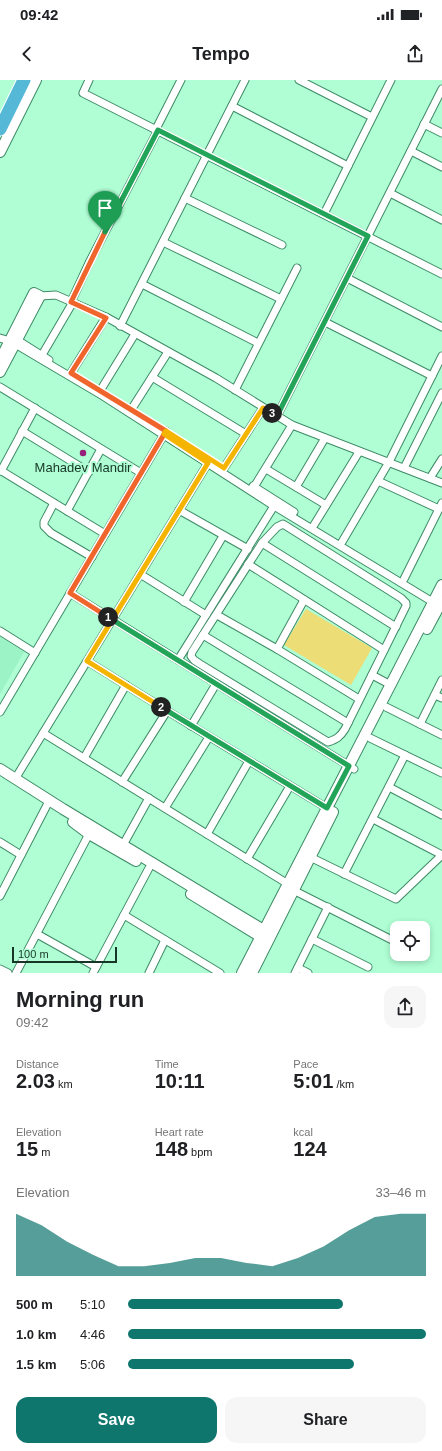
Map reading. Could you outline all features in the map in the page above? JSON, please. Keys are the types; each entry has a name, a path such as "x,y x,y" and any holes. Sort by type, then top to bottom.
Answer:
{"highway":[{"path":"0,129 24,80"}],"street":[{"path":"0,152 36,80"},
{"path":"89,80 83,92 442,274"},
{"path":"42,355 72,302 90,261 181,80"},
{"path":"120,326 245,80"},
{"path":"299,80 372,117"},
{"path":"324,214 391,80"},
{"path":"277,416 442,89"},
{"path":"232,106 348,166"},
{"path":"424,124 442,133"},
{"path":"411,151 442,167"},
{"path":"390,193 442,220"},
{"path":"185,198 282,245"},
{"path":"163,242 281,299"},
{"path":"235,390 297,268"},
{"path":"347,278 442,327"},
{"path":"142,284 258,343"},
{"path":"0,360 34,293 40,296 56,295 106,318 136,334 235,390 292,425 442,483"},
{"path":"71,373 106,318"},
{"path":"324,322 432,376"},
{"path":"100,391 136,334"},
{"path":"11,340 42,355 131,410 274,506 438,602"},
{"path":"0,372 11,340"},
{"path":"11,340 224,468 314,525 404,579 438,602"},
{"path":"131,410 168,352"},
{"path":"342,542 389,462 442,356"},
{"path":"152,377 246,434"},
{"path":"0,387 141,473"},
{"path":"404,468 442,393"},
{"path":"35,408 1,470 105,534"},
{"path":"224,468 263,408"},
{"path":"254,487 292,425"},
{"path":"22,431 89,472"},
{"path":"0,712 165,433"},
{"path":"296,487 325,438"},
{"path":"67,511 101,449"},
{"path":"314,525 359,452"},
{"path":"430,478 442,459"},
{"path":"15,779 208,463"},
{"path":"266,469 326,506"},
{"path":"378,481 440,506 404,579"},
{"path":"54,503 44,522 44,526 51,533 92,557"},
{"path":"178,660 274,506"},
{"path":"179,510 248,549"},
{"path":"283,524 295,530 404,600 406,606 396,627 348,722 336,740 328,742 194,660 191,656 192,652 262,543 280,525 283,524"},
{"path":"184,602 223,536"},
{"path":"262,543 396,627"},
{"path":"248,564 384,650"},
{"path":"140,574 206,615"},
{"path":"242,973 266,936 291,887 327,808 370,738 438,602 442,586"},
{"path":"70,593 351,767"},
{"path":"277,649 304,600"},
{"path":"291,887 310,857 351,767 391,685 438,602"},
{"path":"217,615 277,649 359,699"},
{"path":"0,631 35,653"},
{"path":"203,635 348,722"},
{"path":"87,661 327,808"},
{"path":"372,675 391,685"},
{"path":"420,724 442,680"},
{"path":"191,726 216,684"},
{"path":"84,758 126,685"},
{"path":"434,695 442,698"},
{"path":"386,707 442,735"},
{"path":"122,782 167,711"},
{"path":"43,733 291,887 390,939"},
{"path":"165,808 209,737"},
{"path":"370,738 442,773"},
{"path":"344,874 406,755"},
{"path":"207,834 249,761"},
{"path":"0,769 266,936"},
{"path":"0,776 47,805 89,834 266,936"},
{"path":"248,859 290,786"},
{"path":"389,788 442,814"},
{"path":"123,845 149,798"},
{"path":"0,896 47,805"},
{"path":"310,857 396,899 442,855 373,819"},
{"path":"16,973 89,834"},
{"path":"0,842 21,855"},
{"path":"37,934 95,970 149,868"},
{"path":"308,973 296,970 328,907"},
{"path":"124,915 220,973"},
{"path":"252,973 266,936"},
{"path":"312,939 368,967"},
{"path":"149,973 166,940"},
{"path":"0,969 8,973"}],"shaded area":[{"path":"306,609 372,648 351,685 284,645"},
{"path":"0,636 24,652 0,694"}],"place":[{"name":"Mahadev Mandir","path":"83,453"}],"route":[{"path":"105,232 71,302 106,318 71,373 166,431 164,434 70,593 112,619 145,640 349,766 327,808 87,661 112,619 208,463 164,434 166,431 224,468 263,408 277,416 368,236 158,130 105,232"}]}
